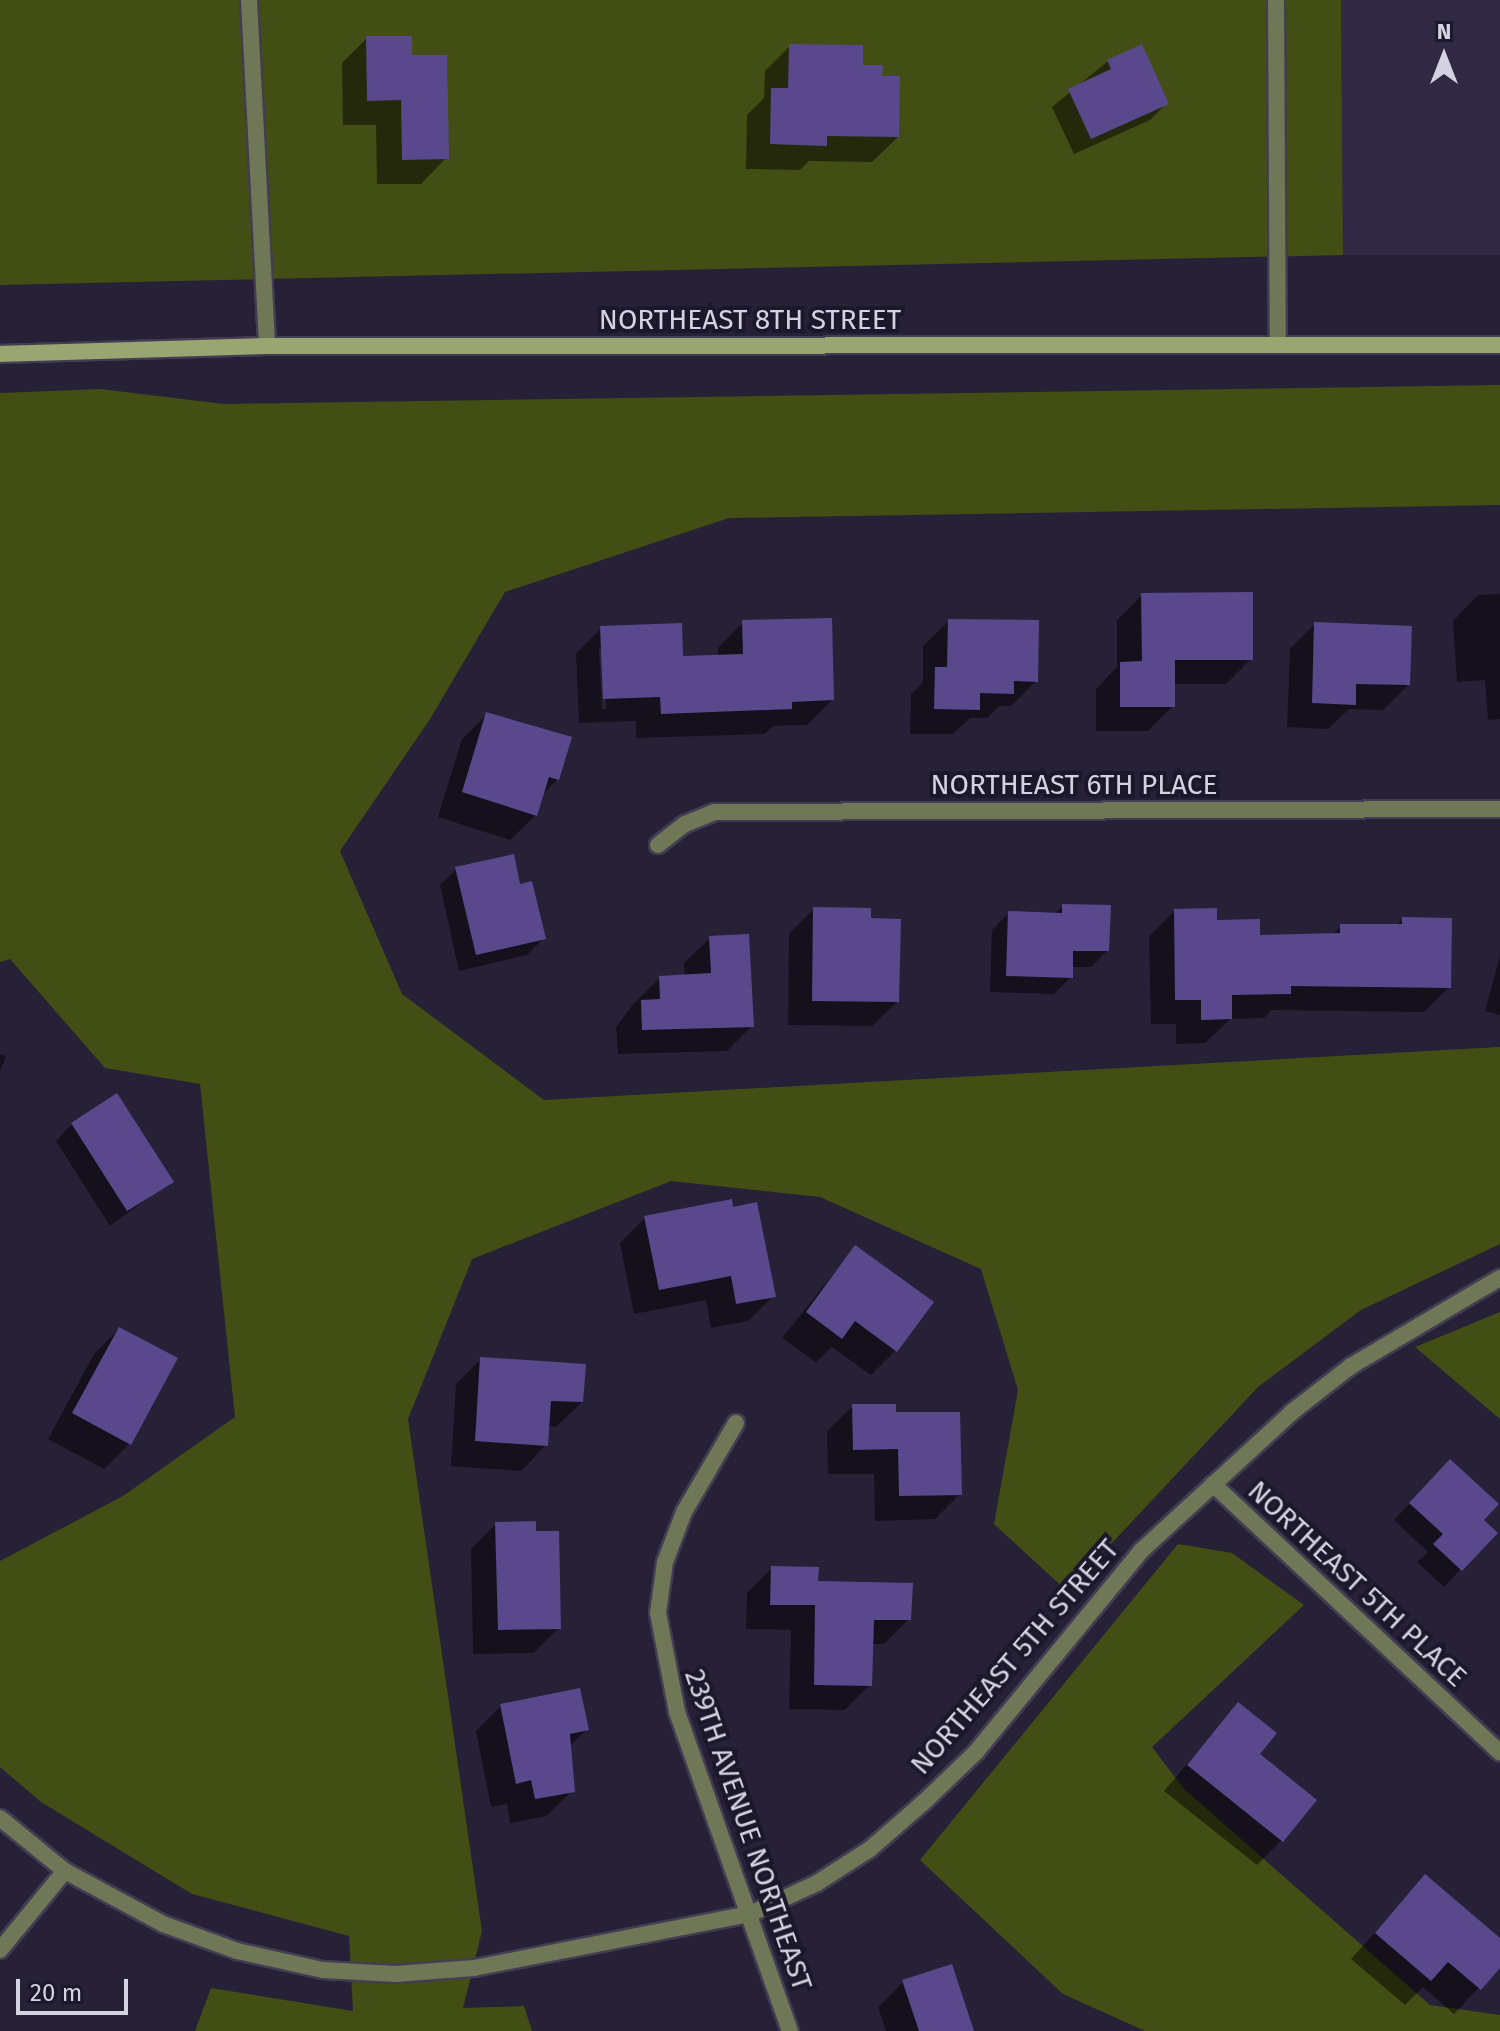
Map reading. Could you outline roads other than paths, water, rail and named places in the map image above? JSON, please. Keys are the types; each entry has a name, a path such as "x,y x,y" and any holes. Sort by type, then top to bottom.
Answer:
{"street":[{"path":"249,0 267,346"},
{"path":"1276,0 1278,345"},
{"name":"NORTHEAST 8TH STREET","path":"0,354 267,346 1500,345"},
{"name":"NORTHEAST 6TH PLACE","path":"658,845 685,824 715,812 1500,809"},
{"name":"NORTHEAST 5TH STREET","path":"0,1818 65,1871 163,1924 237,1951 323,1970 396,1974 474,1968 750,1914 817,1883 870,1849 923,1803 976,1752 1141,1551 1213,1484 1351,1366 1500,1278"},
{"name":"239TH AVENUE NORTHEAST","path":"736,1423 684,1512 665,1562 658,1613 677,1712 790,2031"},
{"name":"NORTHEAST 5TH PLACE","path":"1213,1484 1500,1753"},
{"path":"0,1950 65,1871"}]}
